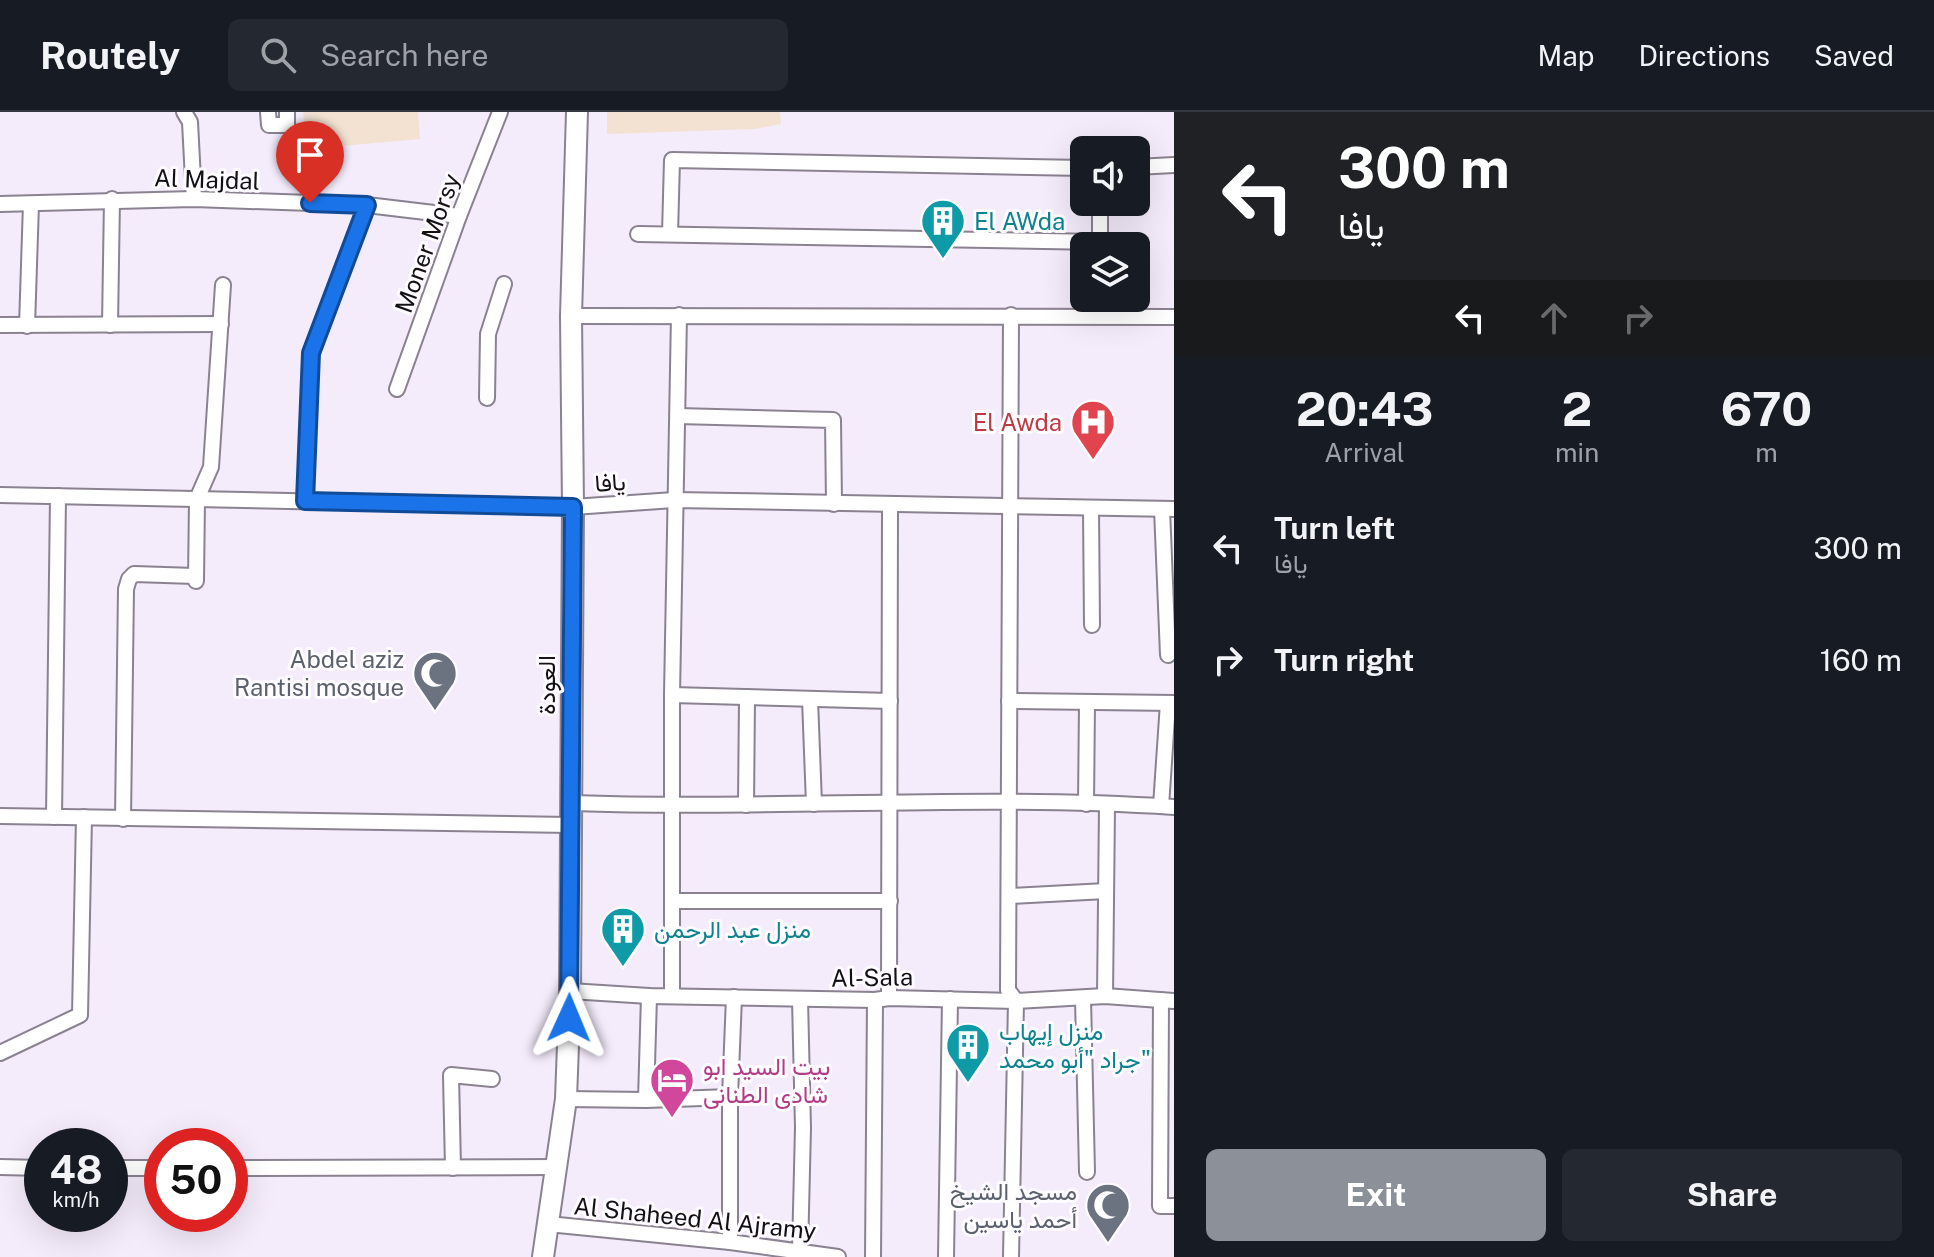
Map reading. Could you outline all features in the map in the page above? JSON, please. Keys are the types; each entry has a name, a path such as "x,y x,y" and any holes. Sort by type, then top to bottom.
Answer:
{"main road":[{"name":"العودة","path":"543,1257 566,1099 570,991 571,316 577,112"}],"street":[{"path":"184,112 190,122 194,199"},
{"name":"Moner Morsy","path":"397,389 500,112"},
{"path":"269,118 287,118"},
{"path":"670,234 672,160 1070,168"},
{"path":"1150,166 1174,165"},
{"path":"110,325 112,199"},
{"name":"Al Majdal","path":"0,204 194,199 367,205 459,216"},
{"path":"27,326 31,204"},
{"path":"305,501 311,353 367,205"},
{"path":"638,234 1070,243"},
{"path":"487,398 488,334 504,284"},
{"path":"123,819 126,589 134,574 196,578 197,499 211,467 223,285"},
{"path":"672,996 674,500 679,315"},
{"path":"1011,315 1008,990 1016,1001 1011,1257"},
{"path":"571,316 1174,317"},
{"path":"0,325 221,324"},
{"path":"678,416 833,420 834,504"},
{"name":"يافا","path":"0,495 573,507 674,500 1168,509"},
{"path":"54,817 58,496"},
{"path":"873,1257 882,999 890,901 890,505"},
{"path":"1091,509 1092,625"},
{"path":"1168,509 1168,655"},
{"path":"672,695 890,701"},
{"path":"746,805 747,697"},
{"path":"810,699 814,804"},
{"path":"572,803 671,807 1010,800 1167,807 1171,703 1009,701"},
{"path":"1086,804 1087,703"},
{"path":"1105,996 1107,806"},
{"path":"0,816 570,825"},
{"path":"0,1053 80,1015 84,817"},
{"path":"1010,896 1106,891"},
{"path":"672,901 890,901"},
{"name":"Al-Sala","path":"570,991 800,999 1016,1001 1105,996 1168,1000"},
{"path":"646,1100 649,996"},
{"path":"730,1242 734,997"},
{"path":"800,999 803,1128 800,1251"},
{"path":"946,1257 950,999"},
{"path":"1083,999 1087,1172"},
{"path":"1168,1000 1160,1206 1174,1206"},
{"path":"453,1168 451,1075 492,1079"},
{"path":"566,1099 730,1097"},
{"path":"248,1168 557,1167"},
{"path":"0,1169 24,1168"},
{"name":"Al Shaheed Al Ajramy","path":"548,1224 730,1242 838,1257"}],"shaded area":[{"path":"303,112 418,112 420,139 307,149"},
{"path":"607,112 780,112 781,124 754,129 607,134"}],"place":[{"name":"El AWda","path":"943,260"},
{"name":"El Awda","path":"1093,461"},
{"name":"Abdel aziz Rantisi mosque","path":"435,712"},
{"name":"منزل عبد الرحمن","path":"623,968"},
{"name":"منزل إيهاب جراد \"أبو محمد\"","path":"968,1084"},
{"name":"بيت السيد ابو شادى الطنانى","path":"672,1119"},
{"name":"مسجد الشيخ أحمد ياسين","path":"1108,1244"}],"route":[{"path":"310,203 367,205 311,353 305,501 573,507 569,1018"}]}
